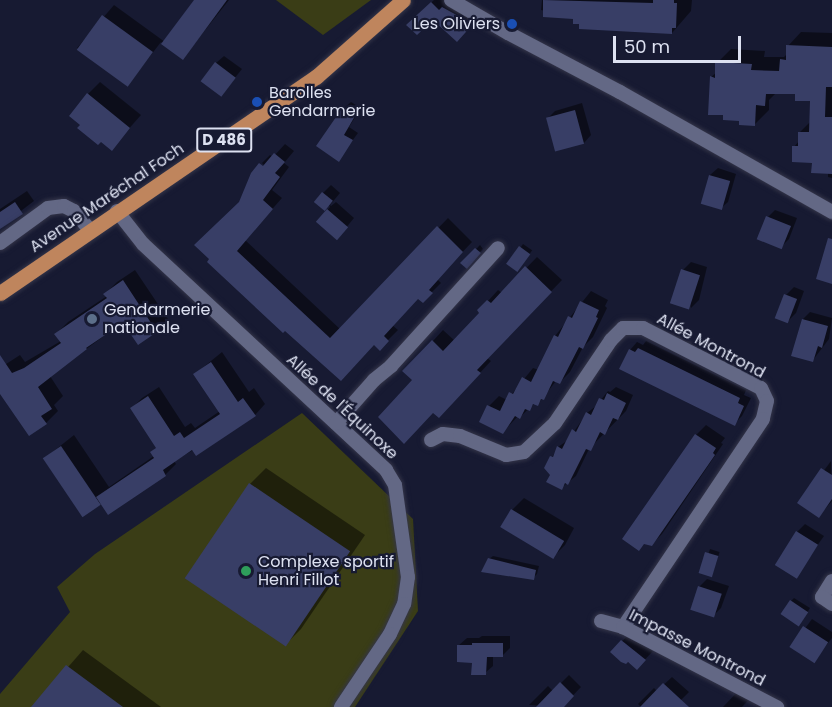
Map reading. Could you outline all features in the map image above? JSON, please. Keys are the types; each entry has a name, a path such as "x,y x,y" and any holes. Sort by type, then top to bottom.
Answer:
{"main road":[{"name":"Avenue Maréchal Foch","path":"0,293 316,77 403,0"}],"street":[{"path":"452,0 455,4 620,92 832,212"},
{"path":"0,243 48,208 64,206 74,211 90,230"},
{"name":"Allée de l'Équinoxe","path":"117,211 143,243 392,478 398,497 408,577 404,604 395,626 341,707"},
{"path":"336,423 498,248"},
{"name":"Allée Montrond","path":"431,440 443,434 460,436 506,455 524,452 555,423 611,340 623,328 643,328 761,388 766,401 763,419 623,627"},
{"path":"832,581 822,597 832,604"},
{"name":"Impasse Montrond","path":"601,621 623,627 777,707"}],"green space":[{"path":"276,0 371,0 323,35"},
{"name":"Complexe sportif Henri Fillot","path":"302,413 413,519 418,611 355,707 0,707 0,694 70,612 57,587 95,554"}],"building":[{"path":"194,0 227,0 183,60 161,44"},
{"path":"543,0 653,3 653,0 674,0 674,3 677,3 676,28 672,28 672,34 579,29 579,24 573,24 573,19 543,17"},
{"path":"431,2 439,10 442,7 473,24 457,42 433,20 417,35 406,25"},
{"path":"102,15 153,52 128,87 77,50"},
{"path":"786,45 832,47 832,87 826,87 825,117 832,117 832,174 811,173 812,163 792,162 792,146 798,146 798,132 809,132 810,101 795,101 795,94 766,94 765,106 756,105 755,126 739,125 739,121 723,120 723,115 708,115 710,76 715,78 715,62 752,64 751,70 779,71 780,59 786,60"},
{"path":"215,62 236,78 221,97 201,81"},
{"path":"87,93 130,128 112,151 101,142 98,145 77,128 80,125 69,116"},
{"path":"343,107 355,116 344,135 353,140 339,162 316,146"},
{"path":"575,110 584,144 555,152 546,118"},
{"path":"274,153 285,162 275,173 280,177 263,200 273,209 237,251 330,338 437,226 463,252 429,290 433,293 423,303 418,299 384,336 389,341 380,351 374,345 341,381 285,331 283,333 207,262 209,259 194,245 239,202 251,173 259,163 263,166"},
{"path":"709,175 730,181 722,210 701,204"},
{"path":"322,192 333,201 325,211 314,202"},
{"path":"15,202 23,214 0,229 0,212"},
{"path":"327,209 348,227 337,240 316,222"},
{"path":"766,216 791,226 782,249 757,239"},
{"path":"828,238 832,239 832,284 816,279"},
{"path":"519,246 530,254 517,272 506,264"},
{"path":"475,248 481,253 467,269 460,263"},
{"path":"525,266 552,292 477,370 481,373 439,418 433,413 404,444 378,417 412,380 402,371 432,340 443,351 479,313 477,310 487,300 491,303"},
{"path":"681,269 700,275 689,309 670,303"},
{"path":"123,280 157,332 138,345 123,323 86,348 38,387 52,409 41,416 47,424 29,436 0,394 0,355 12,373 24,368 61,343 54,334 107,298 103,294"},
{"path":"784,294 797,299 788,323 775,318"},
{"path":"580,301 599,310 596,317 598,318 583,349 579,347 560,384 553,381 544,400 541,399 538,406 533,404 530,411 525,409 520,419 515,416 503,434 479,422 487,405 500,411 509,392 513,394 522,377 531,382 554,335 558,337 568,316 572,318"},
{"path":"802,319 828,326 822,348 818,346 813,362 791,356"},
{"path":"638,348 740,398 738,403 744,406 735,426 619,369 629,349 635,352"},
{"path":"211,362 238,402 243,398 256,416 196,456 192,450 163,470 166,476 108,515 96,497 154,458 150,452 156,448 130,408 148,396 174,436 180,432 184,438 220,414 193,374"},
{"path":"607,393 626,403 618,420 613,418 605,435 600,432 591,451 586,449 568,485 565,483 562,490 546,482 550,475 544,468 550,456 553,457 557,446 562,449 572,429 576,432 586,412 591,415 599,398 604,400"},
{"path":"695,434 716,448 713,453 715,455 652,546 644,544 639,551 622,539"},
{"path":"61,446 101,505 82,517 43,458"},
{"path":"821,468 832,475 832,499 819,518 797,503"},
{"path":"249,483 350,551 286,647 185,578"},
{"path":"511,509 564,541 553,559 500,527"},
{"path":"796,531 818,545 797,579 775,565"},
{"path":"705,552 718,556 712,577 699,573"},
{"path":"488,558 536,570 534,580 481,572"},
{"path":"698,586 722,594 714,618 690,610"},
{"path":"790,600 808,612 799,626 780,614"},
{"path":"803,626 828,642 815,663 789,647"},
{"path":"621,640 646,660 637,670 628,662 626,664 621,662 610,652"},
{"path":"472,643 503,643 503,657 487,657 486,675 471,675 472,663 457,662 457,645 472,645"},
{"path":"66,665 123,707 31,707"},
{"path":"560,682 574,696 564,707 536,707"},
{"path":"663,683 689,707 640,707"}],"place":[{"name":"Les Oliviers","path":"512,24"},
{"name":"Barolles Gendarmerie","path":"257,102"},
{"name":"Gendarmerie nationale","path":"92,319"},
{"name":"Complexe sportif Henri Fillot","path":"246,571"}]}
